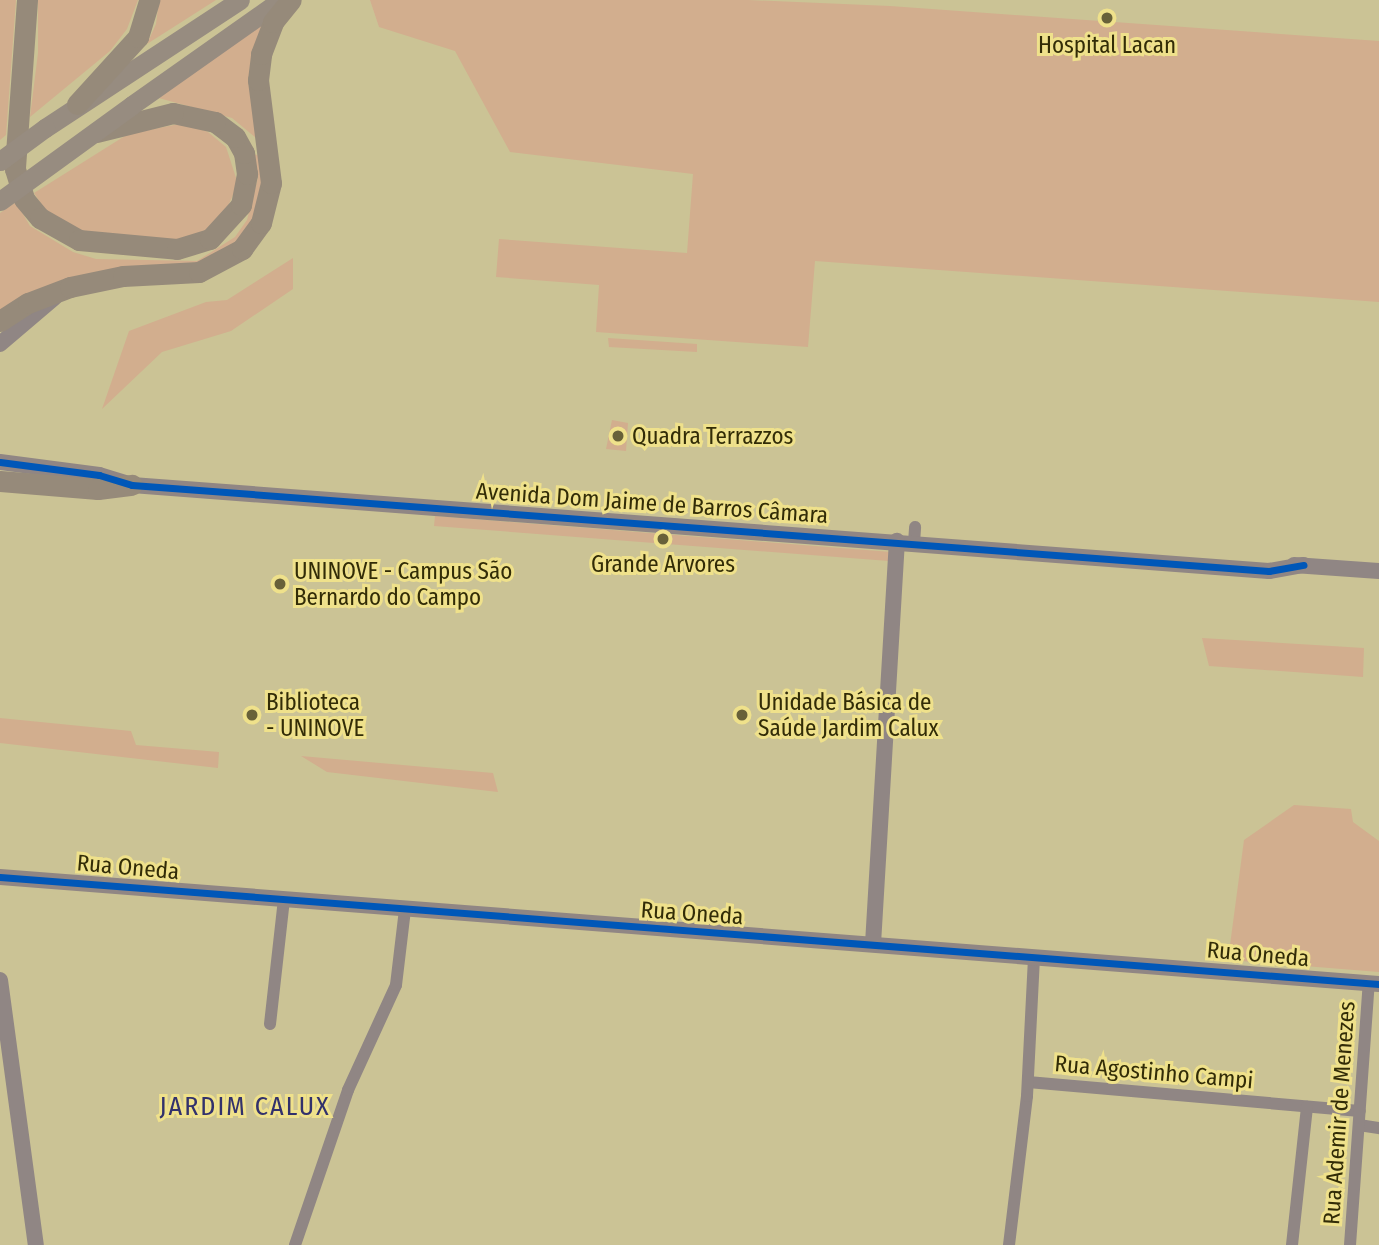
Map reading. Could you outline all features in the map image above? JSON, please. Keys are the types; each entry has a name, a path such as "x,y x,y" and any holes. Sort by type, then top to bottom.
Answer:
{"highway":[{"path":"27,0 15,169 24,199 46,224 79,240 132,248 177,249 210,239 236,214 246,185 244,153 227,130"},
{"path":"0,321 28,303 70,287 123,276 199,272 232,257 250,240 265,214 271,183 259,64 273,22 291,0"},
{"path":"77,104 138,37 148,6"},
{"path":"94,133 154,114 191,114 269,148"},
{"path":"0,481 98,489 132,485"}],"main road":[{"path":"0,161 77,104 240,0"},
{"path":"0,201 281,0"}],"street":[{"path":"0,344 70,287"},
{"name":"Avenida Dom Jaime de Barros Câmara","path":"0,462 99,475 132,485 897,541 915,535 1269,571 1303,565"},
{"path":"873,944 897,541"},
{"name":"Avenida Dom Jaime de Barros Câmara","path":"1202,565 1219,559 1379,570"},
{"name":"Rua Oneda","path":"2,876 1374,983"},
{"path":"270,1024 284,900"},
{"path":"295,1245 348,1090 396,985 405,909"},
{"name":"Rua Agostinho Campi","path":"1034,956 1028,1082 1360,1111"},
{"path":"0,979 36,1245"},
{"name":"Rua Ademir de Menezes","path":"1350,1245 1360,1111 1374,983"},
{"path":"1009,1245 1028,1082"},
{"path":"1292,1245 1307,1107"},
{"path":"1359,1125 1379,1128"}],"shaded area":[{"path":"0,0 16,0 6,135 0,140"},
{"path":"38,0 138,0 127,29 110,51 30,117 38,53"},
{"path":"159,0 216,0 147,44 156,24"},
{"path":"370,0 748,0 890,6 1379,41 1379,302 815,261 808,347 596,332 599,285 496,277 499,239 687,253 693,174 510,152 455,51 379,27"},
{"path":"261,25 256,138 232,118 155,97"},
{"path":"184,123 208,132 226,147 238,184 219,226 190,242 110,242 50,217 34,193 128,134"},
{"path":"253,154 264,157 261,210 226,256 0,316 0,213 16,202 30,226 73,252 96,259 197,261 235,237 247,220 258,177"},
{"path":"293,258 293,289 231,331 162,352 102,409 129,331 206,302 227,300"},
{"path":"608,338 697,344 697,352 609,347"},
{"name":"Quadra Terrazzos","path":"612,420 628,423 626,451 606,449"},
{"name":"Grande Arvores","path":"435,516 891,552 889,561 434,526"},
{"path":"1202,638 1364,648 1363,677 1209,666"},
{"path":"0,718 131,731 136,745 219,752 218,768 0,743"},
{"path":"301,756 493,773 498,792 327,772"},
{"path":"1294,805 1351,809 1353,822 1379,841 1379,972 1228,960 1244,840"}],"cycle path":[{"path":"0,462 99,475 132,485 1269,571 1303,565"},
{"path":"0,877 1379,984"}],"place":[{"name":"Hospital Lacan","path":"1107,18"},
{"name":"Quadra Terrazzos","path":"618,436"},
{"name":"Grande Arvores","path":"663,539"},
{"name":"UNINOVE - Campus São Bernardo do Campo","path":"280,584"},
{"name":"Biblioteca - UNINOVE","path":"252,715"},
{"name":"Unidade Básica de Saúde Jardim Calux","path":"742,715"}],"district":[{"name":"JARDIM CALUX","path":"245,1107"}]}
